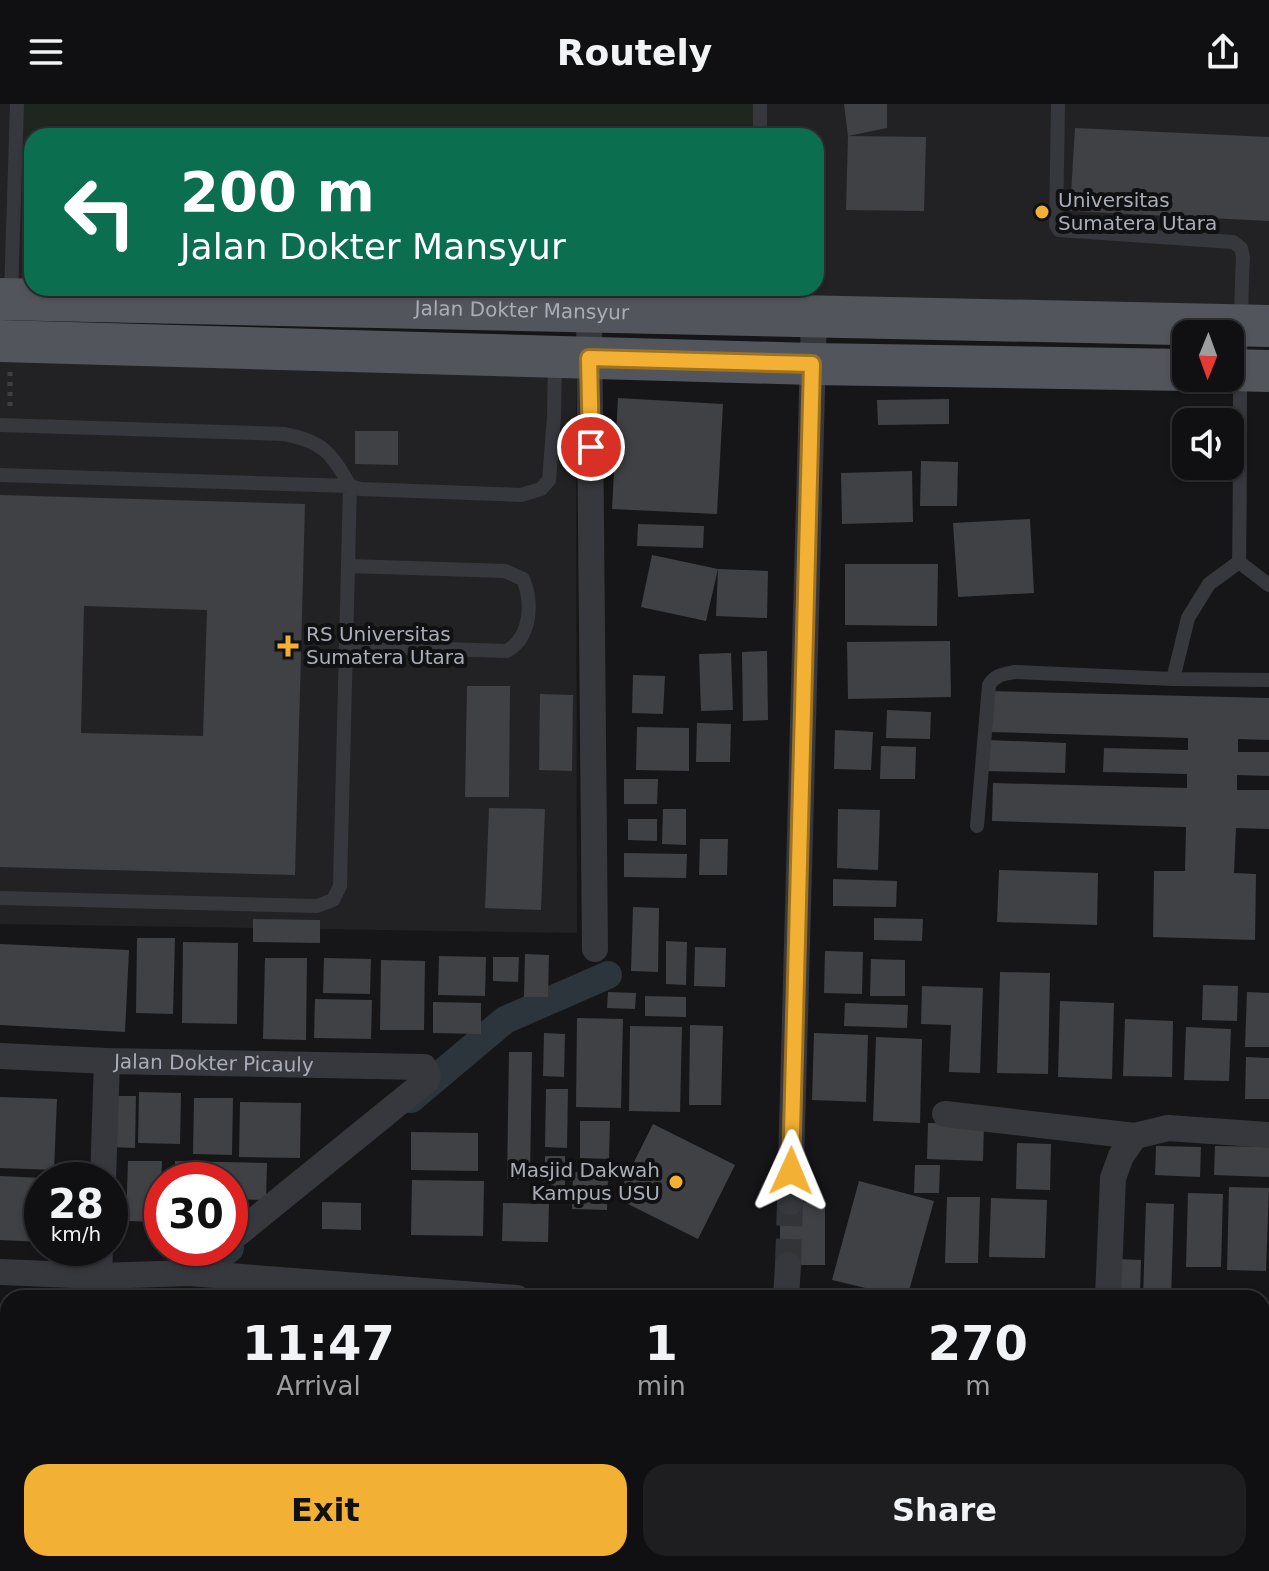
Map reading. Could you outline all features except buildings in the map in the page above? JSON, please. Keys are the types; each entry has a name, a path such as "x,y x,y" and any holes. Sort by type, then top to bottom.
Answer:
{"main road":[{"name":"Jalan Dokter Mansyur","path":"5,299 589,312 758,309 814,317 1254,325"},
{"path":"5,341 812,364 1172,370"}],"street":[{"path":"5,299 5,341"},
{"path":"757,362 758,309"},
{"path":"589,312 572,358 595,949"},
{"path":"790,1202 814,317"},
{"name":"Jalan Dokter Picauly","path":"0,1056 107,1061 419,1065 428,1071 426,1081 248,1225"},
{"path":"104,1162 107,1061"},
{"path":"945,1114 1135,1136 1168,1128 1269,1135"},
{"path":"1108,1290 1113,1178 1121,1156 1135,1136"},
{"path":"786,1290 788,1265"},
{"path":"99,1266 99,1276"},
{"path":"189,1273 198,1266"},
{"path":"0,1272 99,1276 189,1273 412,1290"}],"lane":[{"path":"5,299 17,104"},
{"path":"760,104 760,128"},
{"path":"1058,104 1056,225 1059,230 1233,242 1241,248 1254,325 1247,371 1239,562"},
{"path":"0,475 350,486 374,490 521,495 541,489 549,480 572,358"},
{"path":"0,425 284,434 316,443 327,451 337,461 350,486 340,886 333,900 317,906 0,898"},
{"path":"1239,562 1269,585"},
{"path":"1173,679 1188,618 1209,584 1239,562"},
{"path":"346,646 507,651 518,644 525,634 529,593 523,579 505,571 348,566"},
{"path":"977,826 989,685 1001,674 1269,680"}],"shaded area":[{"name":"Universitas Sumatera Utara","path":"0,104 1269,104 1269,331 1244,330 1244,320 1172,320 1172,329 0,299"},
{"path":"17,104 760,104 760,128 24,128 24,158 15,158"},
{"name":"RS Universitas Sumatera Utara","path":"0,358 576,368 577,933 0,924"}],"waterway":[{"path":"411,1099 505,1020 608,975"}],"tunnel":[{"path":"788,1265 790,1202"}],"place":[{"name":"Universitas Sumatera Utara","path":"1042,212"},
{"name":"RS Universitas Sumatera Utara","path":"288,646"},
{"name":"Masjid Dakwah Kampus USU","path":"676,1182"}],"route":[{"path":"591,447 589,358 812,364 791,1171"}]}
